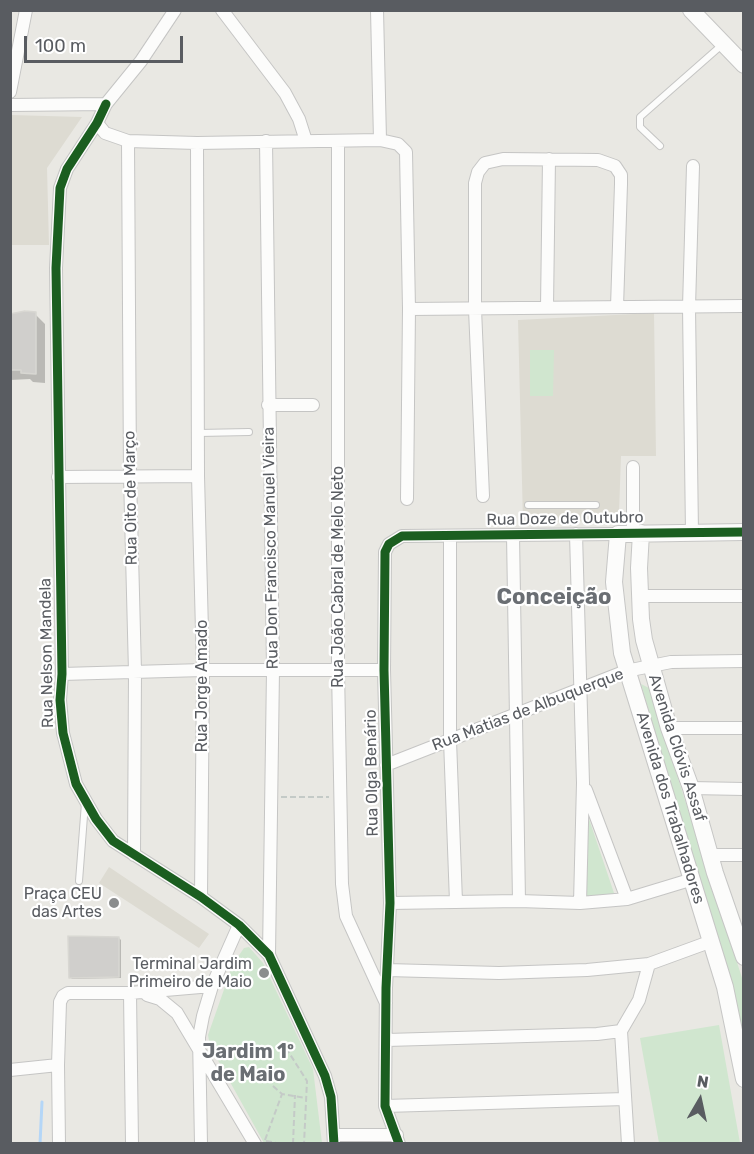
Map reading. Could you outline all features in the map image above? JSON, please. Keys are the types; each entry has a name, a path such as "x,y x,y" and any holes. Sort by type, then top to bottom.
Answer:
{"street":[{"path":"10,92 26,10"},
{"name":"Rua Nelson Mandela","path":"175,10 141,61 106,104 97,123 67,169 60,188 56,268 62,674 60,700 63,733 76,784 96,819 113,840 201,897 239,925 269,955 325,1076 331,1097 334,1139"},
{"path":"222,10 285,93 299,119 306,141"},
{"path":"377,10 380,140"},
{"path":"691,10 744,65"},
{"path":"10,105 106,104"},
{"path":"97,123 105,133 128,141 380,140 398,144 406,152 410,309 407,500"},
{"name":"Rua Oito de Março","path":"128,141 130,476 135,672 134,855"},
{"name":"Rua Don Francisco Manuel Vieira","path":"266,141 273,670 269,955"},
{"name":"Rua João Cabral de Melo Neto","path":"338,141 338,670 342,884 346,916 386,1003"},
{"name":"Rua Jorge Amado","path":"197,142 198,476 203,670 201,897"},
{"path":"483,496 475,309 476,183 478,172 484,164 503,159 549,159 598,160 615,166 621,175 617,307"},
{"path":"546,308 549,159"},
{"path":"692,533 689,307 693,166"},
{"path":"410,309 744,306"},
{"path":"268,405 313,405"},
{"path":"631,534 633,467"},
{"path":"58,477 198,476"},
{"name":"Rua Doze de Outubro","path":"389,544 402,536 744,532"},
{"path":"576,534 583,783 580,903"},
{"name":"Avenida Clóvis Assaf","path":"631,534 643,629 651,666 669,728 691,788 710,855 738,920 744,957"},
{"name":"Avenida dos Trabalhadores","path":"631,534 614,566 614,600 621,653 712,941 733,1017 744,1080"},
{"path":"513,535 519,901"},
{"path":"450,536 450,740 456,902"},
{"name":"Rua Olga Benário","path":"385,1106 390,903 384,670 385,552 389,544"},
{"path":"640,596 744,596"},
{"name":"Rua Matias de Albuquerque","path":"386,765 626,671 671,662 744,661"},
{"path":"62,674 203,670 384,670"},
{"path":"669,728 744,728"},
{"path":"583,783 627,899"},
{"path":"691,788 744,789"},
{"path":"710,855 744,855"},
{"path":"390,903 519,901 580,903 627,899 693,879"},
{"path":"201,1143 200,1037 203,1016 212,986 239,925"},
{"path":"387,970 498,973 587,970 649,964 712,941"},
{"path":"628,1143 621,1031 639,1000 649,964"},
{"path":"59,1143 58,1065 60,1002 63,996 68,993 135,993 212,986"},
{"path":"135,993 160,999 177,1013 257,1140"},
{"path":"132,1143 135,993"},
{"path":"387,1040 597,1034 621,1031"},
{"path":"10,1070 58,1065"},
{"path":"334,1139 398,1139 385,1106 625,1098"}],"lane":[{"path":"660,146 640,127 640,117 723,43"},
{"path":"199,433 249,432"},
{"path":"528,505 596,505"},
{"path":"79,881 85,800"}],"path":[{"path":"272,797 340,798"},
{"path":"286,1048 307,1081 304,1143"},
{"path":"273,1086 282,1094 306,1098"},
{"path":"282,1094 257,1140 282,1143"},
{"path":"293,1143 295,1095"}],"shaded area":[{"path":"11,115 82,117 47,168 49,245 11,245"},
{"path":"654,313 656,456 621,456 619,513 616,518 608,521 523,522 518,320"},
{"path":"109,867 209,934 199,948 99,883"}],"green space":[{"path":"530,350 554,350 553,396 530,396"},
{"path":"641,684 649,688 743,981 743,1031"},
{"path":"587,813 615,896 587,899"},
{"path":"249,947 263,963 313,1069 322,1143 264,1143 210,1046 208,1035 233,964 244,948"},
{"path":"719,1025 740,1143 659,1143 640,1038"}],"building":[{"path":"25,311 36,312 36,374 10,370 10,314"},
{"path":"68,936 119,937 119,977 69,978"}],"waterway":[{"path":"40,1144 42,1102"}],"cycle path":[{"path":"106,104 97,123 67,169 60,188 56,268 62,674 60,700 63,733 76,784 96,819 113,841 201,897 239,925 269,955 325,1076 331,1097 334,1144"},
{"path":"399,1144 385,1106 386,988 390,903 384,670 385,552 389,544 402,536 744,532"}],"place":[{"name":"Praça CEU das Artes","path":"114,903"},
{"name":"Terminal Jardim Primeiro de Maio","path":"264,973"}],"district":[{"name":"Conceição","path":"554,598"},
{"name":"Jardim 1º de Maio","path":"248,1064"}]}
